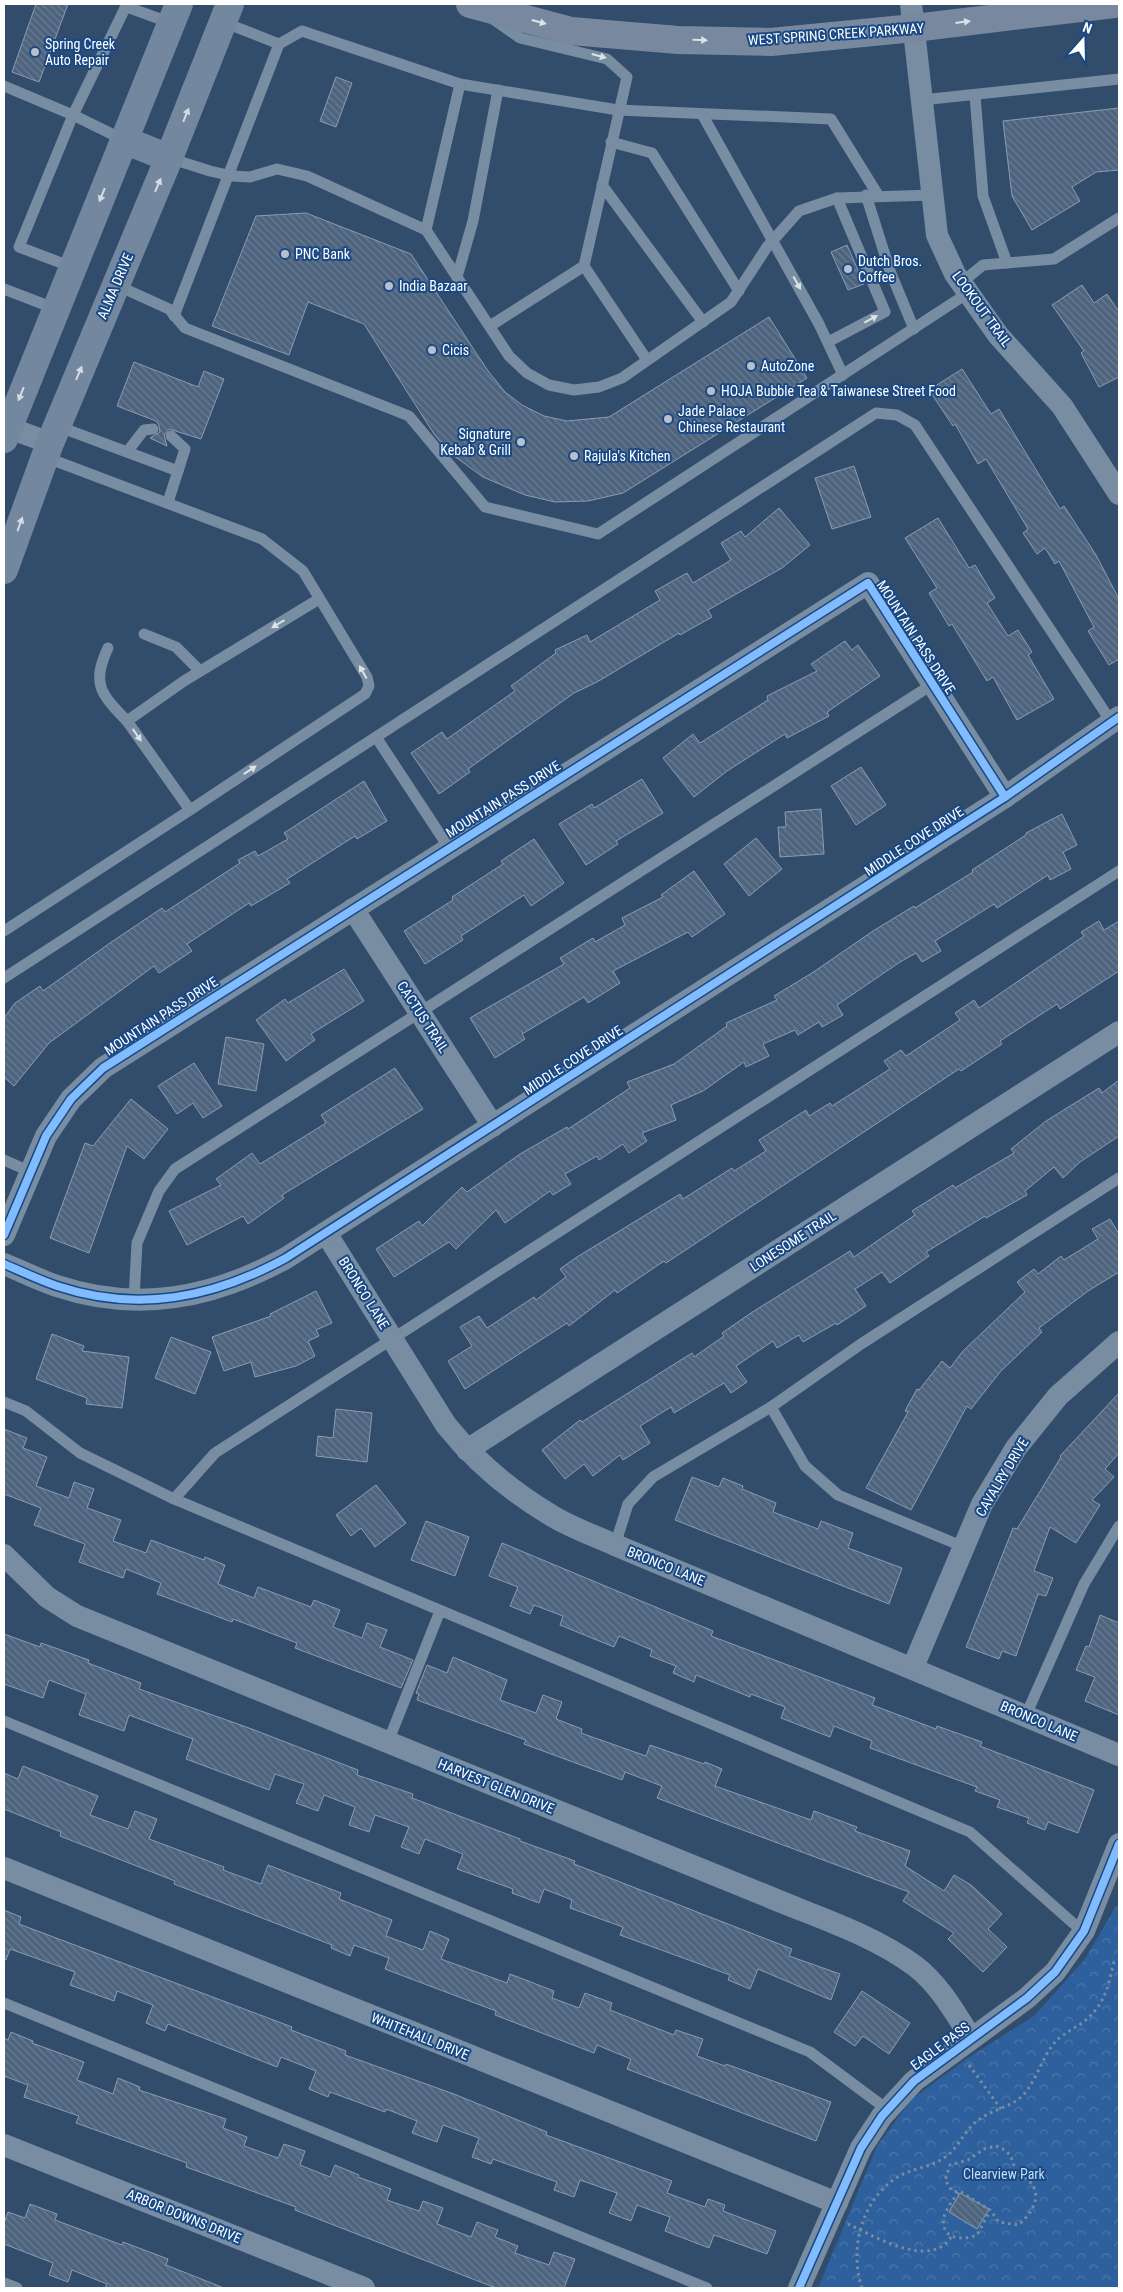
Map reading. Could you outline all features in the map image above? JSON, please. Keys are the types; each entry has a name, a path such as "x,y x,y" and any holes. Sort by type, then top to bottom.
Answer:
{"main road":[{"name":"WEST SPRING CREEK PARKWAY","path":"473,5 571,31 678,40 771,42 913,16 1114,4"},
{"path":"5,431 175,13"},
{"name":"ALMA DRIVE","path":"4,570 50,442 169,158 226,13"},
{"path":"124,140 169,158"}],"street":[{"name":"LOOKOUT TRAIL","path":"913,16 937,235 955,274 998,335 1062,406 1119,494"},
{"path":"5,431 50,442"},
{"name":"MOUNTAIN PASS DRIVE","path":"4,1235 46,1136 71,1099 103,1068 868,583 1005,797"},
{"name":"MIDDLE COVE DRIVE","path":"4,1264 58,1286 103,1297 134,1299 200,1294 253,1276 326,1233 1005,797 1115,720"},
{"name":"CACTUS TRAIL","path":"352,909 493,1126"},
{"name":"LONESOME TRAIL","path":"466,1450 1119,1032"},
{"name":"BRONCO LANE","path":"326,1233 446,1425 466,1450 504,1485 550,1515 615,1545 913,1667 1119,1755"},
{"name":"CAVALRY DRIVE","path":"913,1667 982,1504 1016,1448 1058,1396 1119,1342"},
{"name":"HARVEST GLEN DRIVE","path":"4,1555 47,1597 77,1616 766,1896 878,1944 916,1967 948,2002 971,2038"},
{"name":"EAGLE PASS","path":"799,2288 840,2212 861,2148 888,2110 914,2081 1027,1998 1055,1972 1083,1932 1119,1844"},
{"name":"WHITEHALL DRIVE","path":"4,1868 840,2212"},
{"name":"ARBOR DOWNS DRIVE","path":"4,2145 364,2288"}],"lane":[{"path":"72,267 19,247 73,115 127,5 175,13"},
{"path":"473,5 520,38 607,59 627,77 584,266 490,326"},
{"path":"226,13 279,44"},
{"path":"174,316 279,44 302,31 460,84 618,110 831,120 878,195"},
{"path":"922,100 1119,79"},
{"path":"426,230 460,84"},
{"path":"4,86 73,115 124,140"},
{"path":"457,277 473,222 498,90"},
{"path":"975,95 983,196 1007,263"},
{"path":"702,114 773,240 828,342 843,375"},
{"path":"611,142 652,153 739,291"},
{"path":"169,158 227,175 250,177 278,170 307,176 426,230 510,356 527,373 549,385 574,390 599,387 622,378 731,302 773,240 799,211 836,198 866,195 933,195"},
{"path":"602,185 703,322"},
{"path":"866,195 890,271 914,329"},
{"path":"828,342 885,312 836,198"},
{"path":"116,285 169,309 186,328 409,416 485,507 598,534 914,329 965,288 983,265 1054,260 1119,218"},
{"path":"584,266 647,360"},
{"path":"4,289 56,309"},
{"path":"4,978 876,413 897,415 915,425 1115,720"},
{"path":"127,452 144,430 153,429"},
{"path":"168,502 185,449 171,436"},
{"path":"50,442 127,452 178,471"},
{"path":"4,930 366,694 369,686 367,677 303,571 262,539 168,502 50,442"},
{"path":"127,721 200,671 319,599"},
{"path":"144,634 176,646 200,671"},
{"path":"108,648 98,669 104,697 127,721 190,810"},
{"path":"134,1299 137,1243 158,1192 175,1169 420,1014 932,684"},
{"path":"376,737 449,848"},
{"path":"174,1499 215,1453 1119,871"},
{"path":"4,1160 31,1172"},
{"path":"615,1545 628,1504 653,1477 771,1407 861,1344 1119,1178"},
{"path":"4,1402 26,1411 80,1453 174,1499 970,1832 1083,1932"},
{"path":"771,1407 805,1466 838,1495 964,1547"},
{"path":"1026,1715 1084,1584 1119,1526"},
{"path":"388,1742 440,1611"},
{"path":"4,1721 810,2052 888,2110"},
{"path":"4,2003 707,2288"},
{"path":"4,2283 17,2288"}],"path":[{"path":"862,2288 856,2272 856,2250 861,2230 874,2199 898,2177 932,2166 950,2154 963,2134 978,2120 1014,2104 1025,2093 1057,2041 1088,2018 1099,2005 1108,1988 1114,1962 1119,1962"},
{"path":"966,2060 1000,2110"},
{"path":"996,2146 1005,2149 1013,2158 1015,2172 1030,2181 1035,2192 1035,2202 1031,2213 1018,2225 1007,2225 994,2217 990,2210 958,2192 952,2191 945,2180 950,2165 968,2160 984,2149 996,2146"},
{"path":"944,2158 950,2165"},
{"path":"958,2192 944,2216 944,2224 952,2236 960,2240 977,2235 990,2210"},
{"path":"840,2212 861,2230 884,2241 925,2252 942,2247 952,2236"}],"green space":[{"name":"Clearview Park","path":"1116,1906 1119,1907 1119,2288 818,2288 877,2146 912,2099 965,2060 1035,2015 1085,1959"}],"building":[{"name":"Spring Creek Auto Repair","path":"36,4 68,4 39,82 12,72"},
{"path":"336,77 352,83 336,127 320,121"},
{"path":"1119,108 1119,170 1096,172 1072,187 1080,201 1032,230 1012,196 1003,121"},
{"path":"306,213 411,254 488,371 505,392 522,405 544,416 567,421 609,417 769,317 807,378 623,493 588,501 555,502 525,495 483,477 450,453 434,434 364,324 308,302 289,355 212,326 256,216"},
{"name":"Dutch Bros. Coffee","path":"847,245 864,284 848,290 831,252"},
{"path":"1082,285 1094,303 1107,294 1119,312 1119,377 1099,387 1081,353 1084,351 1052,305"},
{"path":"134,362 198,387 204,371 224,379 201,439 169,429 164,435 167,446 150,438 160,432 156,421 117,406"},
{"path":"962,369 991,414 999,409 1060,509 1064,506 1096,555 1119,599 1119,659 1109,665 1088,631 1094,627 1059,561 1055,564 1045,548 1037,554 1023,533 1028,529 986,459 978,464 955,424 953,426 929,390"},
{"path":"854,466 871,517 832,529 815,478"},
{"path":"779,508 810,545 782,568 708,610 712,617 680,635 679,633 597,682 574,693 468,769 470,772 439,794 411,753 442,732 447,739 515,691 511,686 556,653 555,650 587,635 590,642 660,600 655,591 687,573 693,583 731,560 721,543 741,531 745,537"},
{"path":"938,518 969,568 975,565 995,598 987,603 1008,636 1018,630 1032,652 1028,655 1054,699 1017,720 993,677 987,681 952,624 949,626 929,593 937,588 905,538"},
{"path":"845,641 852,650 858,645 880,676 827,712 829,716 787,738 785,734 727,771 694,797 663,758 693,734 700,743 768,700 767,696 817,671 811,664"},
{"path":"861,767 886,805 856,825 831,786"},
{"path":"642,779 663,813 616,841 618,844 586,865 559,824 592,804 594,808"},
{"path":"364,781 387,821 357,839 355,836 287,879 290,883 251,906 249,903 187,944 192,951 159,973 154,966 49,1043 14,1086 4,1077 4,1018 15,1003 40,986 43,991 162,908 165,912 240,863 238,860 255,851 258,856 288,839 284,833"},
{"path":"821,809 824,854 780,857 778,827 786,827 785,812"},
{"path":"1062,814 1077,845 1063,852 1071,869 1050,880 1048,875 997,908 994,904 935,941 941,951 922,962 916,953 900,962 837,1005 843,1015 822,1027 819,1022 798,1035 795,1030 763,1044 769,1056 746,1067 744,1062 703,1091 671,1105 676,1120 642,1133 647,1141 629,1153 623,1144 599,1160 597,1156 565,1174 571,1184 553,1195 550,1191 505,1223 496,1210 456,1249 449,1242 394,1277 376,1249 419,1221 422,1226 462,1187 467,1192 520,1154 567,1127 568,1129 630,1088 627,1082 674,1064 727,1026 726,1023 777,1000 774,996 812,973 873,931 914,906 915,908 973,872 972,870 1026,835 1026,833"},
{"path":"756,838 782,869 749,896 724,864"},
{"path":"534,839 564,883 531,906 524,895 461,936 463,940 425,964 404,931 453,900 452,897 503,864 501,861"},
{"path":"694,871 725,914 692,937 688,932 613,971 620,983 588,1003 584,997 522,1034 525,1039 495,1058 470,1018 564,964 560,958 593,938 595,942 625,925 622,918 663,897 661,895"},
{"path":"1099,921 1104,930 1119,921 1119,971 1060,1009 1057,1004 1000,1041 1002,1044 961,1071 959,1069 666,1263 664,1261 617,1293 615,1290 569,1326 567,1323 465,1389 448,1361 472,1346 460,1327 479,1316 487,1328 534,1297 536,1300 566,1277 560,1269 577,1257 680,1194 683,1199 732,1168 734,1171 766,1151 759,1140 806,1110 809,1116 830,1103 832,1106 890,1069 884,1061 901,1050 906,1056 960,1020 955,1013 974,1000 979,1008 1084,936 1081,932"},
{"path":"344,969 364,1001 311,1034 315,1040 286,1061 256,1020 285,999 288,1003"},
{"path":"226,1037 264,1044 256,1091 218,1084"},
{"path":"194,1063 222,1106 203,1118 193,1103 177,1114 158,1086"},
{"path":"395,1068 423,1109 282,1195 284,1198 248,1224 243,1216 187,1245 169,1211 221,1185 216,1179 252,1153 260,1164 326,1123 321,1115"},
{"path":"1119,1080 1119,1136 1080,1162 1063,1178 1054,1167 1025,1191 1027,1195 986,1218 985,1216 926,1252 929,1256 890,1283 882,1272 855,1289 866,1306 837,1325 836,1323 803,1342 799,1335 777,1348 773,1341 736,1366 747,1382 731,1393 724,1383 674,1413 671,1407 640,1426 650,1443 623,1460 620,1455 593,1476 584,1464 565,1479 542,1450 580,1420 582,1422 692,1353 694,1357 724,1336 722,1333 751,1313 850,1251 854,1257 915,1215 912,1211 953,1185 955,1188 1014,1153 1011,1149 1046,1121 1099,1088 1102,1093"},
{"path":"131,1099 168,1129 144,1159 127,1146 89,1253 50,1238 85,1143 93,1146"},
{"path":"1110,1219 1119,1234 1119,1272 1088,1291 1039,1328 1042,1332 1000,1372 971,1409 967,1406 911,1510 866,1488 908,1412 905,1411 917,1389 919,1390 942,1361 950,1368 963,1351 1025,1292 1017,1282 1034,1269 1038,1274 1061,1256 1064,1260 1098,1239 1092,1229"},
{"path":"316,1291 332,1323 316,1330 319,1336 308,1341 315,1356 296,1366 255,1377 251,1362 224,1371 212,1337 271,1316 270,1314"},
{"path":"52,1334 84,1346 82,1351 129,1357 122,1408 86,1404 87,1398 36,1379"},
{"path":"171,1337 211,1352 195,1394 155,1378"},
{"path":"1119,1393 1119,1453 1105,1469 1114,1477 1092,1500 1100,1505 1076,1543 1050,1527 1034,1571 1053,1578 1046,1596 1038,1594 1016,1656 1002,1651 999,1659 966,1647 1013,1528 1017,1529 1060,1456"},
{"path":"336,1409 372,1413 367,1462 316,1456 318,1436 333,1438"},
{"path":"4,1429 27,1438 23,1448 47,1457 36,1486 69,1498 74,1482 94,1489 87,1508 121,1520 113,1541 146,1553 151,1540 204,1560 205,1557 225,1565 218,1584 254,1598 258,1587 311,1607 314,1600 340,1610 333,1627 362,1638 367,1623 387,1630 380,1647 413,1660 401,1688 295,1648 297,1643 233,1619 232,1622 157,1594 161,1583 126,1569 123,1578 79,1562 85,1544 34,1525 41,1508 4,1494"},
{"path":"692,1477 719,1487 723,1478 743,1486 742,1489 776,1503 773,1512 818,1529 821,1521 853,1533 848,1548 902,1568 889,1604 675,1520"},
{"path":"376,1485 406,1523 375,1547 361,1528 351,1536 336,1515"},
{"path":"426,1521 469,1537 455,1576 411,1560"},
{"path":"502,1543 713,1631 711,1636 875,1698 872,1705 936,1729 937,1726 982,1742 980,1746 1094,1790 1078,1833 1048,1822 1045,1830 1027,1823 1029,1818 997,1807 1000,1800 975,1791 977,1787 870,1748 872,1741 834,1726 830,1737 781,1718 785,1707 751,1694 750,1697 696,1675 694,1682 673,1673 676,1666 650,1656 652,1650 619,1636 614,1647 560,1625 563,1616 534,1605 530,1614 510,1606 518,1587 489,1576"},
{"path":"1100,1615 1119,1623 1119,1715 1085,1701 1095,1677 1076,1670 1086,1646 1089,1647"},
{"path":"4,1634 40,1647 41,1643 89,1660 88,1663 141,1683 139,1689 249,1728 358,1770 357,1775 413,1794 412,1798 520,1839 520,1841 575,1861 574,1864 792,1949 789,1956 840,1974 831,2000 758,1969 750,1989 728,1980 730,1975 620,1935 623,1927 570,1908 572,1900 544,1889 539,1903 512,1893 513,1889 457,1869 463,1854 425,1839 419,1854 401,1847 409,1827 375,1815 369,1832 349,1825 355,1807 324,1795 318,1811 296,1803 304,1784 275,1774 269,1790 186,1759 193,1739 129,1715 124,1731 79,1715 86,1694 49,1680 43,1698 4,1684"},
{"path":"453,1657 507,1680 500,1700 536,1713 543,1695 562,1702 556,1719 582,1729 581,1733 646,1756 650,1745 704,1764 705,1762 722,1769 715,1786 811,1820 814,1811 857,1827 855,1831 910,1851 905,1866 944,1891 954,1875 971,1885 1002,1914 988,1929 1007,1947 983,1972 948,1939 954,1933 903,1901 909,1892 657,1798 662,1786 625,1772 622,1780 524,1744 526,1740 417,1700 419,1694 416,1693 427,1665 447,1673"},
{"path":"23,1766 98,1796 90,1815 128,1829 135,1811 157,1819 149,1839 224,1867 223,1870 261,1884 268,1865 341,1893 339,1899 392,1920 386,1936 423,1950 430,1931 449,1939 441,1959 507,1983 510,1974 554,1991 552,1998 579,2008 585,1993 612,2003 610,2010 674,2035 676,2030 703,2039 697,2056 725,2066 726,2064 831,2102 816,2141 627,2069 631,2059 597,2045 594,2053 495,2015 496,2011 385,1969 389,1958 354,1945 350,1956 331,1948 332,1945 174,1884 175,1881 60,1836 61,1832 4,1809 4,1773 18,1779"},
{"path":"4,1910 21,1917 19,1924 292,2027 291,2030 346,2051 345,2055 454,2094 547,2132 546,2135 672,2181 667,2193 705,2207 708,2199 725,2205 723,2211 776,2231 767,2254 714,2235 709,2248 665,2231 670,2217 637,2205 631,2221 609,2213 617,2193 580,2180 574,2197 554,2190 557,2182 493,2159 491,2164 472,2157 479,2138 443,2125 437,2142 412,2133 417,2121 386,2109 385,2112 330,2092 328,2097 309,2089 316,2071 281,2057 277,2067 168,2024 165,2031 146,2023 153,2005 117,1991 114,2001 70,1985 75,1972 10,1949 6,1960 4,1959"},
{"path":"862,1991 910,2023 889,2054 863,2036 855,2046 834,2032"},
{"path":"11,2032 33,2041 32,2043 84,2062 77,2080 113,2094 118,2078 140,2087 139,2090 226,2119 223,2128 247,2137 244,2146 278,2158 284,2144 305,2151 300,2165 330,2177 335,2165 359,2175 358,2177 391,2189 387,2200 419,2211 423,2201 443,2208 437,2224 471,2237 477,2222 498,2230 495,2237 518,2246 515,2253 549,2265 554,2252 575,2259 564,2288 496,2288 295,2210 296,2207 186,2167 187,2163 76,2123 79,2116 24,2097 28,2085 4,2076 4,2038 8,2040"},
{"path":"960,2193 989,2209 977,2229 949,2212"},
{"path":"30,2204 57,2214 55,2220 122,2245 123,2242 168,2259 166,2265 224,2288 105,2288 107,2284 72,2270 68,2282 49,2275 53,2263 4,2244 4,2223 8,2212 25,2218"}],"cycle path":[{"path":"4,1235 46,1136 71,1099 103,1068 868,583 1005,797"},
{"path":"4,1264 50,1284 87,1294 117,1299 146,1300 203,1292 259,1272 286,1258 1005,797 1119,717"},
{"path":"799,2288 861,2148 882,2116 914,2081 1027,1998 1055,1972 1084,1931 1119,1844"}],"place":[{"name":"Spring Creek Auto Repair","path":"35,52"},
{"name":"PNC Bank","path":"285,254"},
{"name":"Dutch Bros. Coffee","path":"848,269"},
{"name":"India Bazaar","path":"389,286"},
{"name":"Cicis","path":"432,350"},
{"name":"AutoZone","path":"751,366"},
{"name":"HOJA Bubble Tea & Taiwanese Street Food","path":"711,391"},
{"name":"Jade Palace Chinese Restaurant","path":"668,419"},
{"name":"Signature Kebab & Grill","path":"521,442"},
{"name":"Rajula's Kitchen","path":"574,456"}]}
